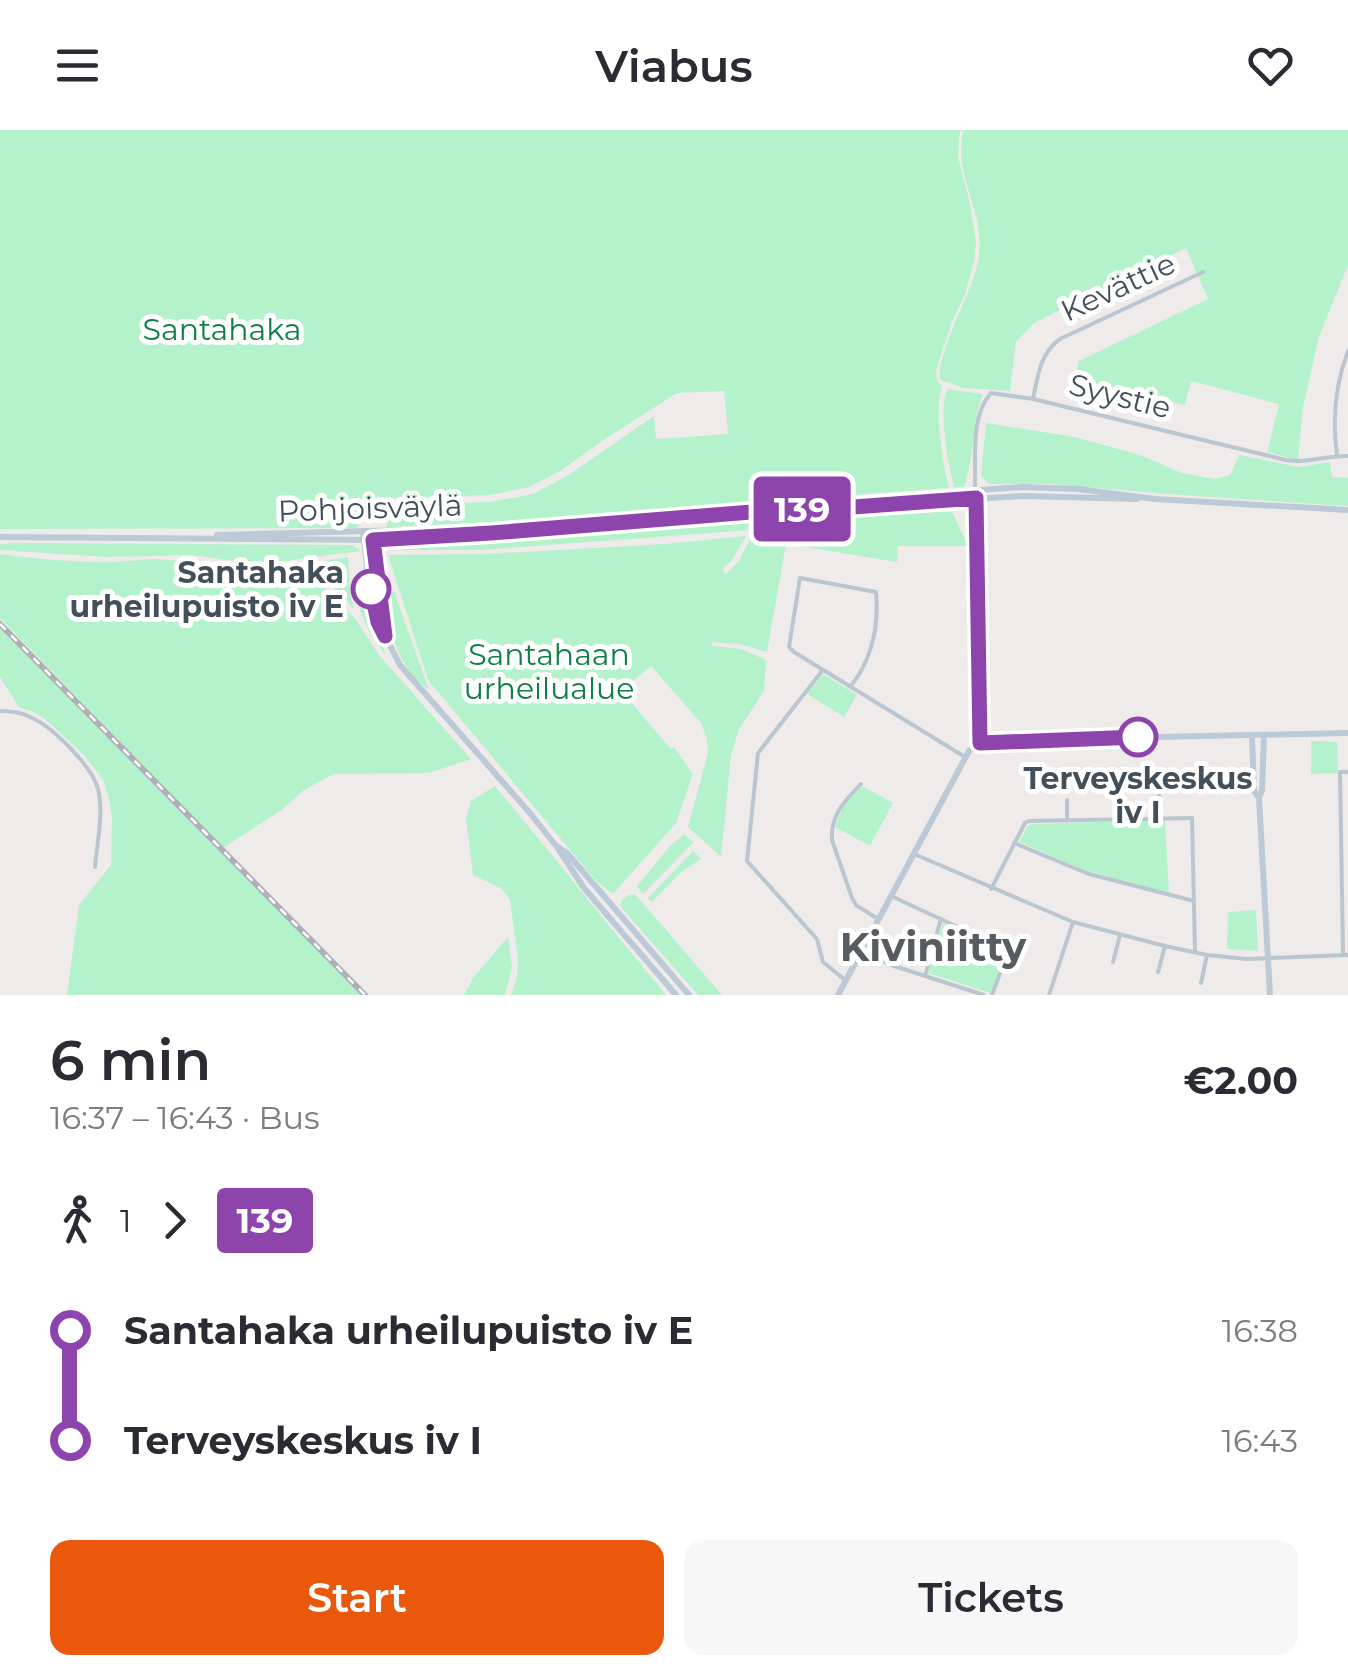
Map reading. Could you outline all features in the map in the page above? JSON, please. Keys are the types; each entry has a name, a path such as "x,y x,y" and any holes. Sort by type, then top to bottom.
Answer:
{"main road":[{"name":"Pohjoisväylä","path":"0,537 368,536 490,526 541,528 788,509 855,500 975,494 1155,498 1348,510"},
{"path":"975,494 980,743"},
{"path":"368,536 378,622 400,666 557,847 584,888 676,995"},
{"path":"838,995 972,747 1019,740 1348,733"},
{"path":"1252,735 1254,791 1259,798"},
{"path":"1264,735 1259,798 1270,995"},
{"path":"557,847 689,995"}],"street":[{"name":"Kevättie","path":"1033,399 1050,346 1203,272"},
{"path":"1337,456 1333,420 1348,351"},
{"name":"Syystie","path":"975,494 978,424 990,392 1286,460 1348,456"},
{"path":"851,686 870,656 876,592 800,578 789,646 823,669 966,758"},
{"path":"823,669 758,753 747,861 817,939 823,962 845,980"},
{"path":"0,711 20,713 43,724 91,773 100,801 95,867"},
{"path":"914,854 1073,922 1164,946 1247,958 1346,955 1340,772 1348,772"},
{"path":"861,784 838,810 832,840 852,898 878,919"},
{"path":"1159,793 1160,818"},
{"path":"1067,800 1067,821"},
{"path":"991,889 1029,821 1192,818 1195,953"},
{"path":"1014,843 1089,874 1194,901"},
{"path":"891,896 1003,948 1005,960 992,995"},
{"path":"925,976 941,919"},
{"path":"1049,995 1073,922"},
{"path":"1113,962 1120,935"},
{"path":"1158,972 1164,946"},
{"path":"860,952 984,995"},
{"path":"1201,983 1208,955"}],"green space":[{"name":"Santahaka","path":"0,130 960,130 958,157 976,241 965,294 936,370 942,386 939,422 949,488 748,509 537,523 387,527 387,506 490,502 533,494 567,476 654,416 656,439 728,434 724,391 677,393 562,470 529,487 490,495 374,499 366,506 357,528 0,529"},
{"path":"963,130 1348,130 1348,265 1319,337 1303,407 1298,460 1267,452 1279,404 1191,381 1185,405 1074,378 1079,361 1208,299 1186,248 1034,323 1016,342 1010,391 964,388 940,380 943,355 974,275 980,247 961,154"},
{"path":"947,389 983,394 964,487 954,487 947,451 943,411"},
{"path":"986,423 1075,437 1140,455 1182,473 1215,479 1230,475 1239,455 1299,467 1330,462 1332,477 1348,478 1348,506 1053,484 989,484 981,475"},
{"name":"Santahaan urheilualue","path":"952,512 968,546 898,546 897,562 786,544 767,652 712,642 712,646 741,649 766,660 764,691 739,729 731,755 721,857 688,827 708,753 701,723 651,666 621,691 671,749 674,747 693,774 676,823 613,894 596,881 428,680 388,555 483,554 746,536 723,568 725,575 738,562 753,534 836,518"},
{"path":"751,519 751,530 482,550 387,550 387,543"},
{"path":"0,544 352,545 361,551 277,562 194,555 105,557 0,550"},
{"path":"0,554 82,561 155,559 229,566 303,564 356,620 379,655 471,759 429,773 334,774 304,790 283,809 223,848 0,618"},
{"path":"348,557 350,593 354,609 310,563"},
{"path":"394,591 429,690 409,671 397,648 387,594"},
{"path":"367,592 386,655 361,611 356,594"},
{"path":"0,628 361,995 67,995 79,905 111,865 109,798 103,780 84,755 46,720 19,707 0,677"},
{"path":"823,674 857,695 844,717 807,694"},
{"path":"1311,741 1337,742 1338,773 1311,774"},
{"path":"495,786 666,995 511,995 518,959 510,900 501,888 473,875 466,818 471,801"},
{"path":"862,786 893,803 870,846 835,827 843,807"},
{"path":"1165,820 1169,893 1087,871 1019,842 1028,825"},
{"path":"684,834 694,842 643,894 637,886"},
{"path":"693,851 701,859 681,872 652,902 647,899"},
{"path":"635,894 722,995 698,995 625,912 621,903"},
{"path":"1256,910 1258,951 1227,949 1228,912"},
{"path":"943,923 1001,949 1002,960 991,993 928,973"},
{"path":"508,937 512,967 505,995 464,995 473,978"}],"railway":[{"path":"0,624 365,995"}],"bus line":[{"name":"139","path":"371,589 385,636 373,540 976,498 980,743 1138,737"}],"place":[{"name":"Santahaka urheilupuisto iv E","path":"371,589"},
{"name":"Terveyskeskus iv I","path":"1138,737"}],"district":[{"name":"Kiviniitty","path":"933,946"}]}
